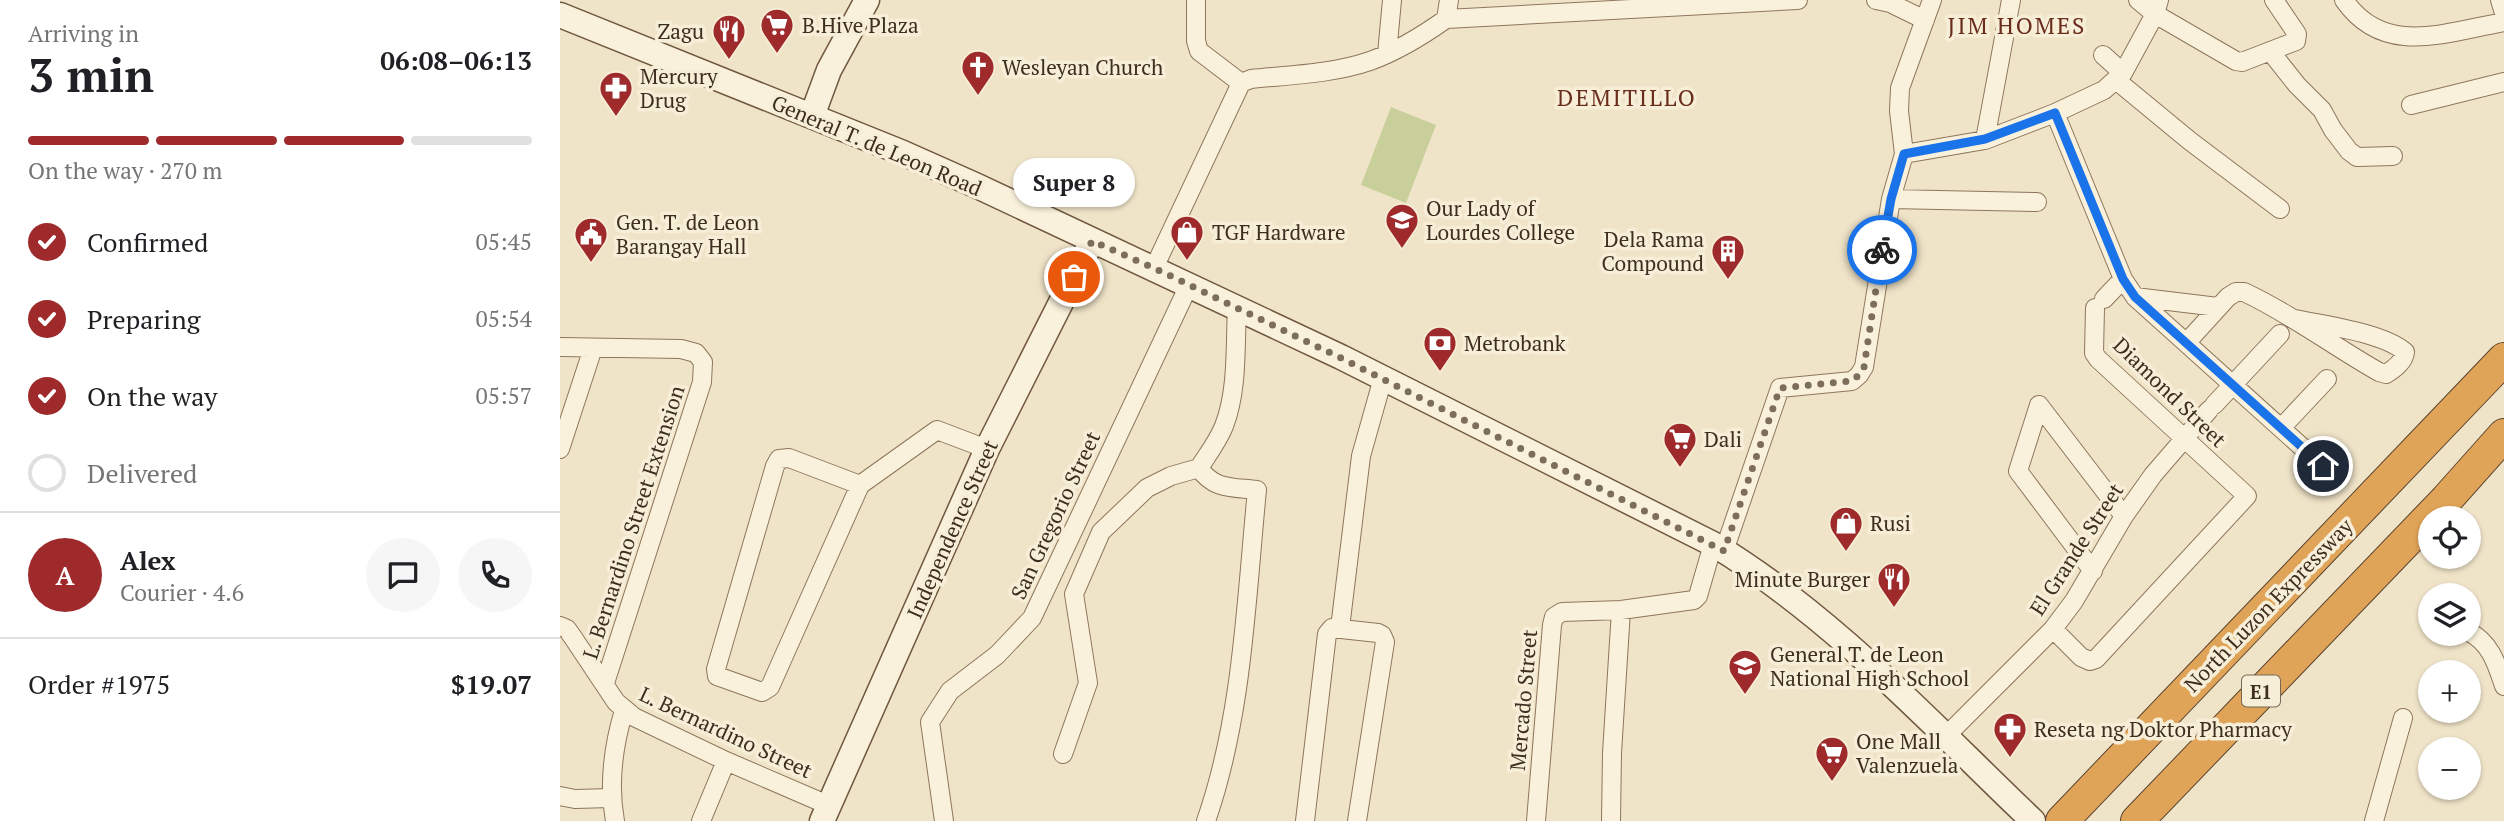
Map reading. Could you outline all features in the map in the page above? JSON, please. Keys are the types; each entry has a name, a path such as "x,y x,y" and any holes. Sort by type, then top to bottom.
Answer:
{"highway":[{"name":"North Luzon Expressway","path":"2062,821 2504,359"},
{"name":"E1","path":"2137,821 2395,553 2504,435"}],"main road":[{"path":"812,116 829,70 867,0"},
{"name":"General T. de Leon Road","path":"560,15 903,153 1154,268 1383,378 1719,547 1809,611 1844,641 2033,821"},
{"name":"Independence Street","path":"825,813 987,449 1092,241"}],"street":[{"path":"1196,0 1196,41 1199,51 1241,83"},
{"path":"1387,54 1392,0"},
{"path":"1446,19 1449,0"},
{"path":"1154,268 1241,83 1251,79 1324,72 1367,62 1416,40 1446,19 1798,0"},
{"path":"1876,0 1925,20"},
{"path":"1719,547 1780,388 1852,381 1864,367 1891,199 1904,154 1899,111 1900,88 1932,0"},
{"path":"1985,139 2011,0"},
{"path":"2138,0 2157,7 2236,61 2242,62 2297,41 2298,38 2274,0"},
{"path":"2344,0 2362,22 2378,31 2414,38 2504,22"},
{"path":"2500,0 2504,13"},
{"path":"1904,154 1985,139 2055,113 2104,90 2120,77 2157,7"},
{"path":"2270,51 2297,85 2322,110 2349,151 2357,157 2393,156"},
{"path":"2103,55 2120,77 2190,141 2280,209"},
{"path":"2411,105 2504,82"},
{"path":"2055,113 2123,279 2135,297 2323,466"},
{"path":"1891,199 2038,202"},
{"name":"Diamond Street","path":"2053,629 2081,657 2090,661 2096,659 2247,496 2094,354 2099,304 2123,279"},
{"name":"San Gregorio Street","path":"944,821 930,722 950,691 997,655 1032,618 1189,285"},
{"path":"2187,342 2218,307 2236,292 2244,292 2295,318 2327,342 2379,372 2386,374 2396,368 2405,355 2398,345 2380,338 2295,318"},
{"path":"2135,297 2218,307"},
{"path":"1063,754 1088,683 1074,594 1101,532 1147,488 1171,476 1199,468 1224,425 1231,398 1237,307"},
{"name":"El Grande Street","path":"1945,737 2053,629 2093,571 2124,516 2152,475 2280,334"},
{"name":"L. Bernardino Street Extension","path":"560,347 681,349 696,353 703,362 702,382 605,683"},
{"path":"560,449 593,348"},
{"path":"1339,628 1361,456 1383,378"},
{"path":"2281,428 2327,379"},
{"path":"2093,571 2018,471 2039,405 2124,516"},
{"path":"860,485 789,458 779,459 716,669 718,676 762,692 773,682 860,485 937,430 987,449"},
{"path":"1199,468 1208,480 1218,485 1257,489 1232,725 1220,782 1206,821"},
{"name":"Mercado Street","path":"1536,821 1552,621 1562,612 1621,610 1694,600 1719,547"},
{"path":"1611,821 1612,753 1621,610"},
{"name":"L. Bernardino Street","path":"560,626 567,629 575,639 624,710 825,813"},
{"path":"1305,821 1327,634 1332,628 1378,633 1385,642 1357,821"},
{"path":"2481,641 2491,652 2504,686"},
{"path":"615,821 611,798 614,745 624,710"},
{"path":"2374,821 2403,718"},
{"path":"701,821 726,761"},
{"path":"560,796 575,799 611,798"}],"green space":[{"path":"1391,107 1436,125 1406,203 1361,185"}],"way so far":[{"path":"1074,277 1092,241 1341,358 1724,551 1780,388 1852,381 1864,367 1882,250"}],"place":[{"name":"B.Hive Plaza","path":"777,55"},
{"name":"Zagu","path":"729,61"},
{"name":"Wesleyan Church","path":"978,97"},
{"name":"Mercury Drug","path":"616,118"},
{"name":"Our Lady of Lourdes College","path":"1402,250"},
{"name":"TGF Hardware","path":"1187,262"},
{"name":"Gen. T. de Leon Barangay Hall","path":"591,264"},
{"name":"Super 8","path":"1074,277"},
{"name":"Dela Rama Compound","path":"1728,281"},
{"name":"Metrobank","path":"1440,373"},
{"name":"Dali","path":"1680,469"},
{"name":"Rusi","path":"1846,553"},
{"name":"Minute Burger","path":"1894,609"},
{"name":"General T. de Leon National High School","path":"1745,696"},
{"name":"Reseta ng Doktor Pharmacy","path":"2010,759"},
{"name":"One Mall Valenzuela","path":"1832,783"}],"district":[{"name":"JIM HOMES","path":"2017,25"},
{"name":"DEMITILLO","path":"1627,97"}],"route":[{"path":"1882,250 1891,199 1904,154 1985,139 2055,113 2123,279 2135,297 2323,466"}]}
